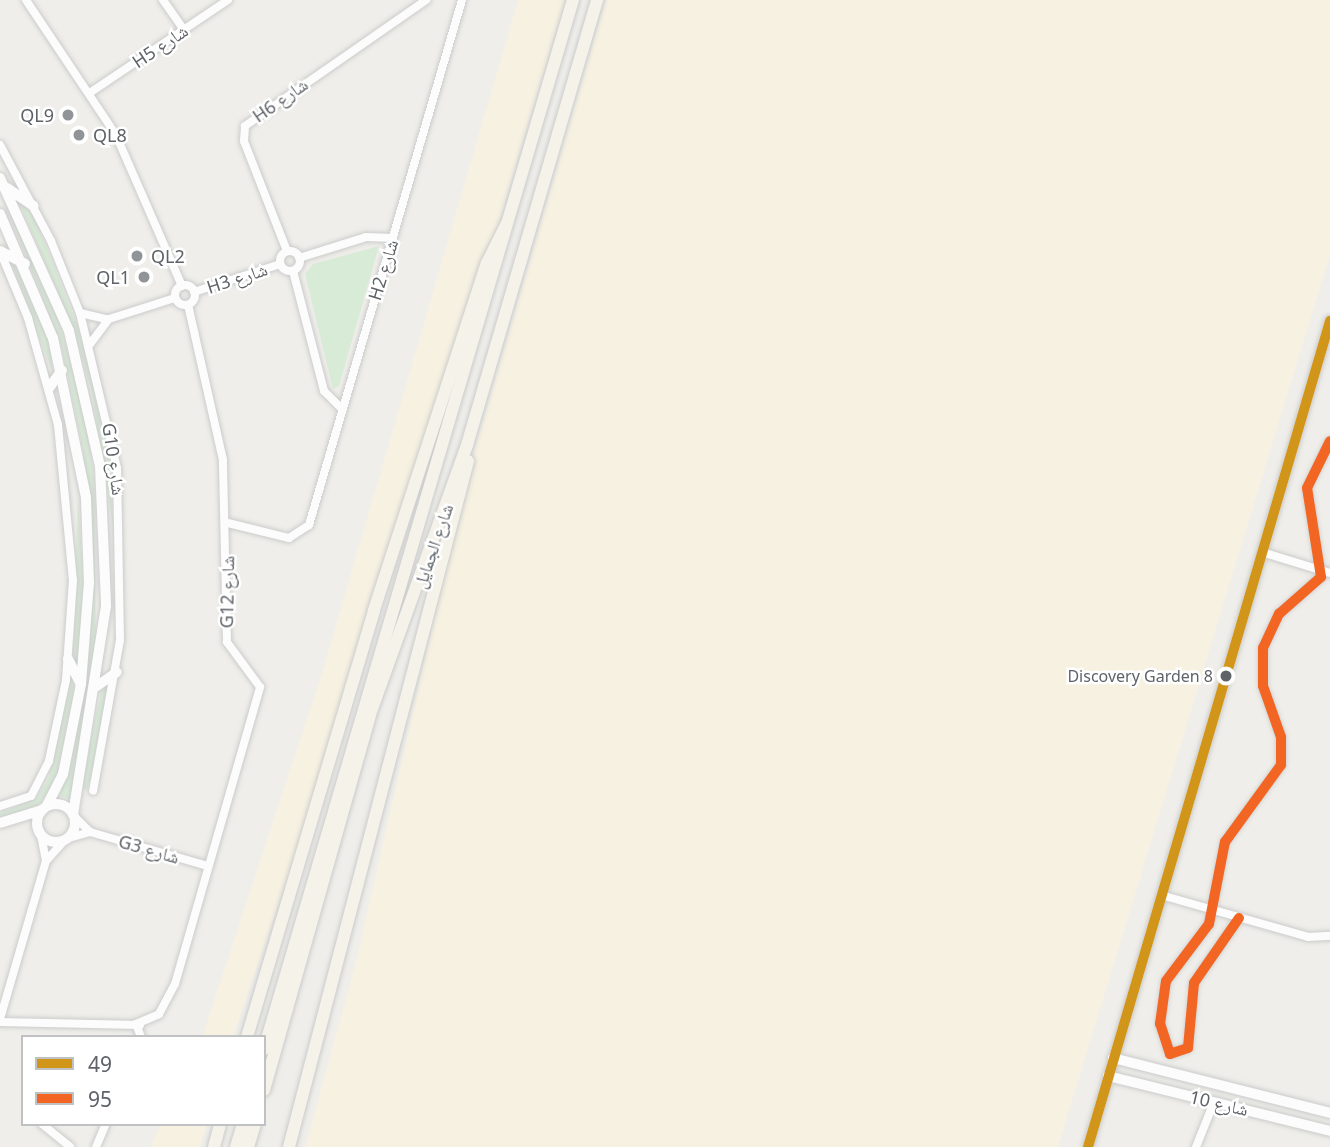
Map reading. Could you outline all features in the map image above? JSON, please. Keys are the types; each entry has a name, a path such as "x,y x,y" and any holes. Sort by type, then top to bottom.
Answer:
{"main road":[{"name":"شارع الجمايل","path":"266,1042 515,211 573,0"},
{"name":"شارع الجمايل","path":"266,1082 339,804 467,445 597,0"},
{"path":"248,1035 374,610 487,263 515,211"},
{"path":"289,1147 418,643 463,499 467,445"},
{"path":"214,1147 219,1126"},
{"path":"236,1147 242,1126"},
{"path":"248,1147 254,1126"}],"street":[{"path":"26,0 91,92 136,174 182,286 194,292 188,305 175,298"},
{"path":"163,0 184,30"},
{"name":"H5 شارع","path":"91,92 228,0"},
{"name":"H6 شارع","path":"287,251 244,141 245,126 426,0"},
{"name":"H2 شارع","path":"228,523 298,535 312,518 462,0"},
{"name":"G10 شارع","path":"0,145 34,206 80,313 90,344 120,502 117,672 93,791"},
{"path":"2,182 34,206"},
{"name":"G10 شارع","path":"2,182 60,306 95,436 107,569 97,686 74,816 67,839"},
{"name":"G10 شارع","path":"0,214 25,264 62,370 81,457 89,544 81,684 63,774 44,808"},
{"path":"293,271 280,264 287,251 299,258 366,237 393,238"},
{"path":"0,251 25,264"},
{"path":"0,251 49,388 70,501 68,659 42,781 26,800 0,806"},
{"path":"299,258 293,271 324,391 342,409"},
{"name":"H3 شارع","path":"194,292 280,264"},
{"path":"80,313 109,319 175,298 182,286"},
{"name":"G12 شارع","path":"136,1024 159,1014 175,984 260,687 227,642 228,523 218,428 188,305"},
{"path":"90,344 109,319"},
{"path":"1088,1147 1330,321"},
{"path":"49,388 62,370"},
{"path":"1239,918 1194,983 1188,1048 1175,1056 1166,1050 1160,1024 1166,981 1213,910 1225,842 1281,765 1281,737 1263,686 1263,648 1279,614 1318,583 1326,571 1307,488 1330,441"},
{"path":"1262,552 1326,571"},
{"path":"68,659 81,684"},
{"path":"97,686 117,672"},
{"path":"0,823 17,822 44,808 59,804 74,816"},
{"path":"44,808 40,834 46,861"},
{"name":"G3 شارع","path":"74,816 90,832 208,866"},
{"path":"17,822 40,834 67,839 90,832"},
{"path":"67,839 46,861 0,1021 136,1024 138,1035"},
{"path":"1161,895 1239,918 1330,936"},
{"name":"شارع 10","path":"1113,1058 1330,1114"},
{"name":"شارع 10","path":"1108,1076 1330,1131"},
{"path":"1202,1099 1200,1088 1220,1087"},
{"path":"1196,1147 1214,1102"},
{"path":"44,1126 70,1147"},
{"path":"96,1147 105,1126"}],"green space":[{"path":"0,189 57,315 84,408 94,478 96,649 71,799 60,796 84,696 93,597 83,449 62,348"},
{"path":"19,201 34,216 80,331 107,440 114,533 92,392 76,337"},
{"path":"379,246 339,386 333,389 305,274 313,264"},
{"path":"12,264 21,270 50,344 53,374"},
{"path":"78,500 84,588 78,668 73,658"},
{"path":"70,677 75,690 56,782 34,810 0,819 0,813 37,798 49,777"},
{"path":"109,682 96,757 87,790 81,788 101,691"}],"sand":[{"path":"518,0 565,0 423,474 234,1035 203,1035 322,673"},
{"path":"606,0 1330,0 1330,255 1058,1147 305,1147 355,966 465,485"},
{"path":"160,1126 206,1126 200,1147 150,1147"}],"transit line":[{"name":"49","path":"1088,1147 1330,321"},
{"name":"95","path":"1239,918 1194,983 1188,1048 1170,1054 1160,1024 1166,981 1209,924 1225,842 1281,765 1281,737 1263,686 1263,648 1279,614 1321,577 1307,488 1330,441"}],"place":[{"name":"QL9","path":"68,115"},
{"name":"QL8","path":"79,135"},
{"name":"QL2","path":"137,256"},
{"name":"QL1","path":"144,277"},
{"name":"Discovery Garden 8","path":"1226,676"}]}
